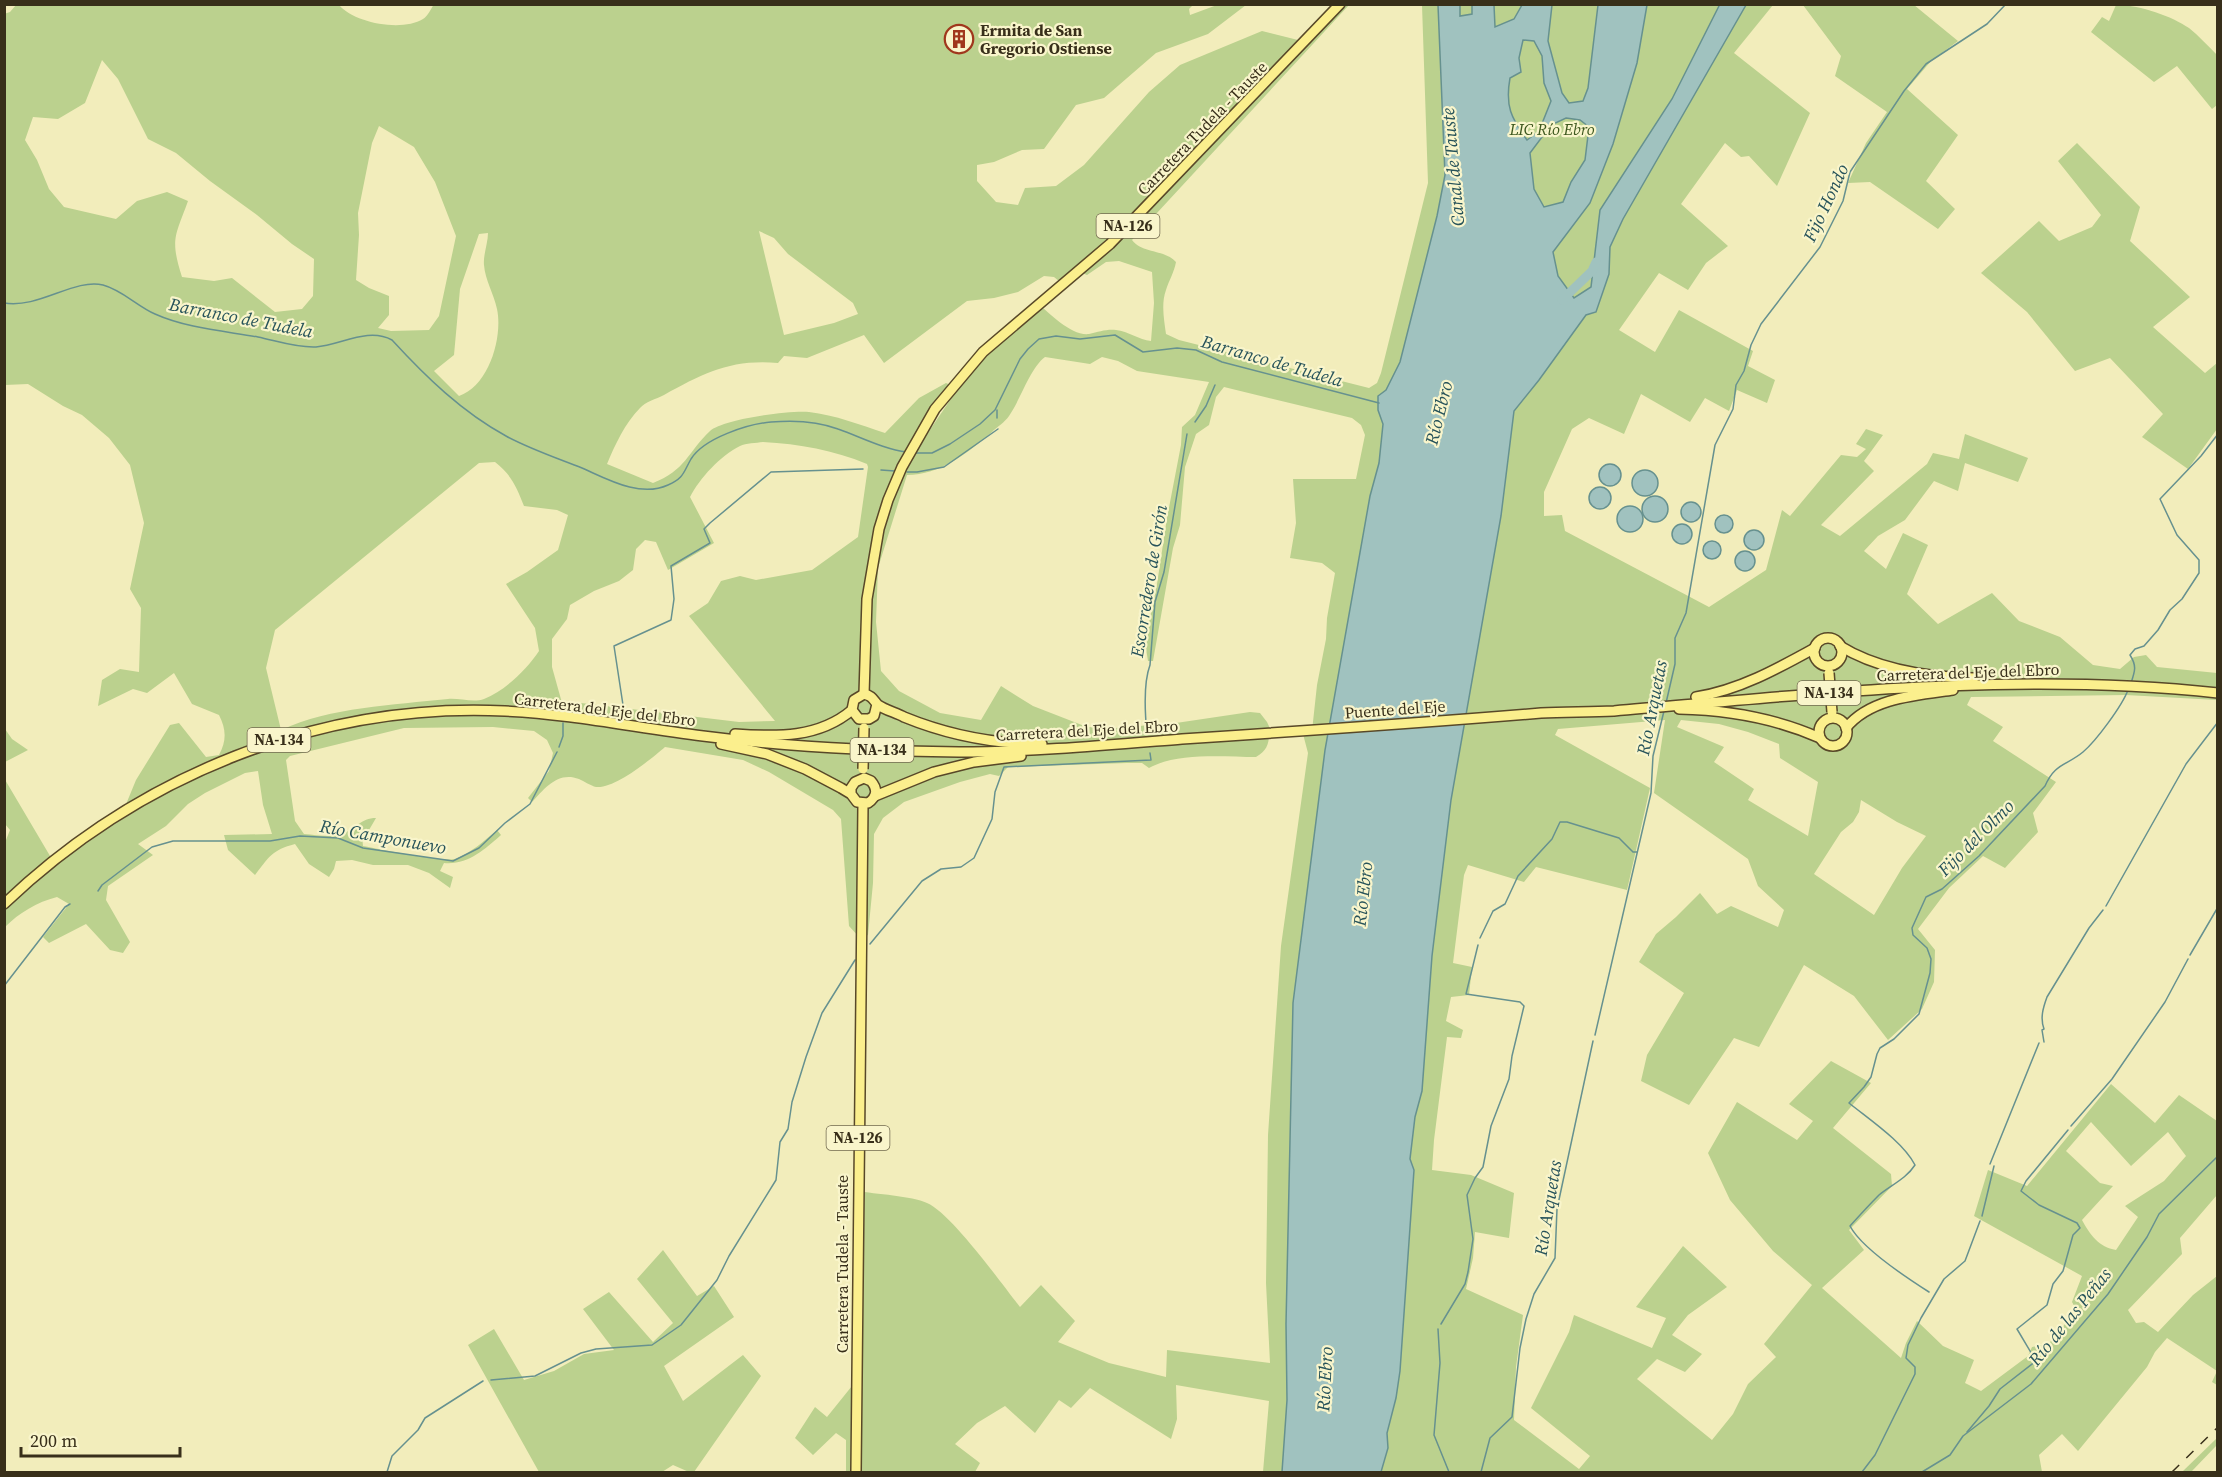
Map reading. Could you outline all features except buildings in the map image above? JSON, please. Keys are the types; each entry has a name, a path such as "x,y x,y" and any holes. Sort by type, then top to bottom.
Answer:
{"main road":[{"name":"Carretera Tudela - Tauste","path":"864,694 867,599 872,562 888,500 914,443 935,409 983,352 1110,244 1340,4"},
{"path":"1576,711 1616,704 1687,699 1725,691 1762,676 1815,648 1819,641 1827,639 1834,640 1840,646 1863,658 1915,673 2048,684"},
{"path":"1832,715 1829,670 1840,659 1840,646"},
{"path":"1815,648 1817,661 1829,670"},
{"path":"1611,711 1712,710 1767,719 1820,738 1826,744 1837,745 1844,740 1846,728 1866,711 1892,701 1971,688 2102,685"},
{"name":"Carretera del Eje del Ebro","path":"1541,713 1611,711 1905,687 2102,685 2159,687 2217,693"},
{"path":"875,796 874,785 864,774 864,724 852,710 854,700 864,694 871,696 877,705 958,735 1016,743 1117,744"},
{"path":"864,724 874,716 877,705"},
{"name":"Carretera del Eje del Ebro","path":"4,904 81,839 151,795 216,763 289,737 375,718 460,710 544,714 749,742 874,750 1048,750 1252,735"},
{"path":"599,721 723,734 779,735 826,728 852,710"},
{"name":"Puente del Eje","path":"1252,735 1541,713"},
{"path":"1832,715 1846,728"},
{"path":"1820,738 1821,725 1832,715"},
{"path":"648,729 767,754 812,772 851,794 857,802 863,804 868,803 875,796 934,772 974,762 1017,756 1119,748 1164,741"},
{"path":"851,794 851,788 864,774"},
{"name":"Carretera Tudela - Tauste","path":"856,1473 863,804"}],"green space":[{"path":"434,4 1193,5 1189,9 1190,15 1217,5 1246,5 1208,34 1156,53 1104,98 1076,105 1044,149 1022,150 994,162 977,165 977,181 996,202 1018,205 1025,188 1056,186 1084,165 1149,92 1180,65 1262,31 1306,42 1339,5 1349,5 1132,240 1142,248 1166,255 1176,262 1164,301 1166,334 1179,340 1369,388 1377,383 1381,373 1428,183 1422,5 1773,5 1734,53 1810,113 1777,186 1749,156 1741,157 1725,143 1681,204 1728,246 1706,263 1688,290 1659,273 1619,330 1655,352 1679,310 1753,351 1748,366 1775,380 1767,403 1737,390 1729,411 1705,398 1690,422 1641,394 1624,434 1589,418 1572,429 1544,492 1544,516 1562,515 1565,531 1709,607 1766,570 1782,510 1790,516 1841,455 1857,457 1866,449 1856,444 1866,429 1883,435 1864,461 1874,471 1821,525 1840,536 1927,464 1933,453 1959,459 1965,434 2028,458 2018,482 1965,463 1958,491 1934,481 1905,520 1878,536 1864,551 1886,569 1903,533 1928,545 1907,594 1938,624 1992,593 2019,621 2060,637 2093,665 2120,669 2134,657 2146,655 2157,667 2217,673 2217,700 2126,695 1971,697 1967,705 2003,727 1993,741 2056,782 2033,813 2038,832 2005,868 1983,856 1949,888 1918,929 1935,950 1934,982 1922,1009 1888,1040 1854,996 1804,965 1759,1047 1734,1038 1689,1105 1641,1081 1647,1055 1684,993 1639,962 1656,934 1700,893 1717,914 1731,906 1778,927 1784,910 1758,886 1748,859 1654,793 1665,720 1558,729 1555,735 1650,788 1627,890 1536,867 1524,882 1468,865 1464,875 1453,963 1472,967 1469,995 1451,997 1446,1021 1463,1030 1461,1038 1447,1037 1432,1170 1471,1175 1514,1193 1509,1238 1475,1232 1473,1258 1466,1289 1523,1315 1516,1367 1514,1420 1579,1469 1590,1456 1531,1408 1569,1332 1574,1315 1652,1348 1666,1318 1636,1307 1683,1246 1727,1287 1688,1315 1672,1335 1702,1354 1685,1372 1657,1359 1637,1379 1712,1440 1733,1414 1748,1384 1776,1357 1764,1344 1812,1285 1773,1251 1730,1200 1708,1153 1737,1102 1797,1140 1813,1121 1789,1104 1831,1061 1871,1083 1833,1128 1891,1174 1892,1186 1849,1230 1864,1250 1822,1288 1901,1358 1917,1321 1943,1346 1974,1360 1965,1383 1981,1391 2028,1356 2032,1347 2048,1344 2056,1336 2076,1309 2072,1302 2082,1276 1974,1216 1988,1170 2027,1186 2111,1084 2155,1123 2179,1095 2217,1121 2217,1195 2180,1238 2182,1254 2128,1310 2136,1323 2144,1322 2158,1332 2193,1295 2217,1276 2217,1371 2167,1338 2155,1352 2147,1367 2078,1451 2062,1434 2039,1455 2042,1472 1263,1472 1269,1401 1176,1385 1177,1419 1171,1439 1090,1388 1071,1408 1059,1400 1035,1433 1005,1406 977,1423 955,1444 980,1463 975,1472 846,1472 846,1440 836,1433 813,1455 795,1438 815,1407 827,1417 856,1381 857,1191 912,1199 927,1203 937,1209 962,1234 1020,1307 1041,1285 1075,1321 1058,1342 1109,1363 1166,1377 1167,1350 1270,1363 1266,1283 1268,1135 1281,946 1308,753 1303,734 1312,731 1335,573 1322,563 1290,558 1296,523 1293,479 1356,479 1365,435 1361,425 1352,418 1224,387 1216,397 1209,425 1196,434 1185,467 1180,525 1173,548 1153,661 1148,661 1145,642 1181,445 1182,427 1195,415 1209,382 1137,371 1118,361 1102,357 1090,364 1045,357 1030,377 1009,416 983,440 942,467 907,475 878,568 876,622 881,671 899,691 940,713 981,720 1001,686 1033,706 1087,727 1115,728 1176,723 1250,712 1260,713 1273,735 1269,734 1266,747 1256,757 1187,757 1149,768 1142,763 1008,767 999,776 990,774 960,782 904,802 883,818 874,834 873,883 868,935 860,938 849,926 841,819 833,810 769,772 743,760 665,747 651,759 613,783 596,787 579,779 565,777 552,782 532,802 528,798 549,771 553,753 547,740 534,731 493,727 404,728 290,756 286,760 295,821 304,834 328,836 342,834 366,820 376,818 369,830 362,836 363,846 438,859 455,859 477,846 497,830 501,835 475,855 461,862 444,863 440,871 453,877 450,888 429,873 408,865 373,865 352,860 336,861 329,877 309,864 295,844 272,855 255,875 228,850 224,835 272,834 263,805 258,771 245,773 205,793 188,804 166,826 138,844 153,855 108,886 106,900 130,942 123,953 110,950 86,924 49,943 43,937 69,904 57,897 29,909 5,927 4,845 10,830 5,824 4,778 53,861 122,814 136,780 170,725 179,723 206,757 219,755 225,735 219,715 192,704 174,673 147,693 133,689 98,706 102,680 120,669 139,672 141,608 130,589 144,523 130,465 109,438 82,415 28,384 5,385 4,14 10,12 16,5 339,5 356,17 367,21 403,25 423,19","holes":["102,60 118,79 148,139 176,153 314,259 313,296 302,309 275,312 232,278 214,281 182,277 175,246 188,201 167,192 137,201 116,219 64,207 49,189 37,160 25,140 33,117 58,119 85,103","379,126 414,147 435,182 456,236 439,316 429,330 391,331 378,328 389,315 389,296 356,280 358,213 372,143","759,231 774,238 788,254 853,303 858,314 834,323 784,335","488,233 484,265 497,309 496,346 486,371 478,382 469,391 459,396 434,371 454,355 460,289 479,234","1119,261 1152,272 1154,303 1151,341 1116,330 1089,334 1075,332 1038,304 1013,326 961,384 923,440 932,419 955,387 946,383 919,398 885,433 819,413 773,414 742,419 710,431 679,467 653,483 607,464 625,427 642,406 705,374 746,363 778,363 784,356 807,358 864,335 884,363 967,301 1018,292 1044,276 1054,277 1065,286 1080,272 1087,275 1106,262","763,442 803,446 842,455 867,464 868,467 858,537 812,570 756,580 740,576 721,581 708,603 689,616 775,721 739,722 581,703 562,703 552,667 552,639 567,619 570,605 594,591 619,581 633,570 636,549 645,540 656,542 668,570 714,543 690,497 705,475 725,456 742,445","495,462 501,467 513,482 524,506 557,510 568,515 558,550 506,584 535,628 539,651 515,679 500,691 484,699 476,701 448,699 363,708 320,716 281,730 266,668 275,630 479,463","1681,720 1719,724 1779,744 1780,758 1818,782 1808,836 1748,800 1754,789 1714,762 1724,747 1677,727","1861,800 1897,822 1926,836 1902,868 1874,915 1814,874 1841,832 1853,822 1859,812","2091,1122 2131,1166 2168,1132 2186,1156 2164,1181 2125,1206 2138,1217 2116,1250 2096,1240 2082,1220 2113,1186 2100,1183 2066,1151"]},
{"path":"1803,5 1914,5 1958,41 1931,61 1907,89 1958,135 1926,181 1955,209 1938,229 1870,182 1848,183 1866,143 1887,112 1835,76 1841,56"},
{"path":"2116,5 2134,6 2164,15 2189,28 2203,41 2217,55 2217,105 2212,109 2177,66 2154,82 2091,32 2102,17 2109,21"},
{"path":"2077,143 2140,207 2130,241 2190,297 2153,327 2205,373 2217,363 2217,429 2188,469 2142,437 2163,414 2110,358 2075,371 2027,312 1981,273 2039,221 2059,241 2092,227 2101,215 2058,161"},
{"path":"5,729 12,739 28,750 5,762"},
{"path":"663,1250 697,1296 714,1286 734,1317 664,1366 683,1401 743,1355 761,1376 694,1472 673,1465 662,1472 539,1472 468,1345 494,1329 524,1380 554,1371 584,1354 614,1350 583,1309 609,1292 653,1342 673,1323 637,1279"},
{"path":"2217,1371 2217,1385 2212,1382"},
{"path":"2217,1438 2217,1445 2191,1472 2182,1472"}],"water":[{"name":"LIC Río Ebro","path":"1720,4 1746,5 1623,219 1610,247 1609,274 1596,312 1586,315 1514,411 1501,516 1451,800 1432,956 1422,1091 1415,1117 1410,1159 1414,1170 1400,1371 1387,1433 1388,1448 1381,1472 1282,1472 1287,1400 1286,1324 1293,1003 1325,750 1370,496 1379,463 1383,424 1378,410 1378,396 1386,390 1400,362 1437,216 1445,175 1438,5 1460,5 1460,16 1472,14 1472,5 1494,5 1495,27 1514,19 1522,5 1552,5 1548,41 1562,93 1569,103 1583,101 1588,88 1598,5 1647,5 1637,63 1613,144 1590,203 1553,252 1558,276 1574,298 1591,287 1600,210 1672,99","holes":["1523,40 1534,41 1542,56 1544,83 1551,101 1539,131 1527,140 1513,118 1508,96 1510,78 1521,72 1519,58","1566,118 1580,120 1589,127 1585,160 1571,182 1563,202 1544,207 1534,189 1530,153 1551,125"]},
{"path":"1610,464 1618,467 1621,475 1618,483 1610,486 1602,483 1599,475 1602,467"},
{"path":"1645,470 1654,474 1658,483 1654,492 1645,496 1636,492 1632,483 1636,474"},
{"path":"1600,487 1608,490 1611,498 1608,506 1600,509 1592,506 1589,498 1592,490"},
{"path":"1655,496 1664,500 1668,509 1664,518 1655,522 1646,518 1642,509 1646,500"},
{"path":"1687,502 1695,502 1701,508 1701,516 1695,522 1687,522 1681,516 1681,508"},
{"path":"1630,506 1639,510 1643,519 1639,528 1630,532 1621,528 1617,519 1621,510"},
{"path":"1724,515 1730,518 1733,524 1730,530 1724,533 1718,530 1715,524 1718,518"},
{"path":"1678,524 1686,524 1692,530 1692,538 1686,544 1678,544 1672,538 1672,530"},
{"path":"1750,530 1758,530 1764,536 1764,544 1758,550 1750,550 1744,544 1744,536"},
{"path":"1712,541 1718,544 1721,550 1718,556 1712,559 1706,556 1703,550 1706,544"},
{"path":"1741,551 1749,551 1755,557 1755,565 1749,571 1741,571 1735,565 1735,557"}],"waterway":[{"name":"Fijo Hondo","path":"1666,703 1675,664 1675,638 1686,613 1715,445 1733,409 1736,385 1744,371 1751,345 1761,324 1820,247 1843,201 1850,172 1904,91 1926,64 1987,24 2006,4"},
{"name":"Río Ebro","path":"1562,300 1592,271 1596,262"},
{"name":"Barranco de Tudela","path":"4,303 30,302 68,289 92,284 110,287 148,311 179,323 294,345 316,347 364,336 383,336 392,340 445,393 490,427 534,449 613,482 635,488 646,489 668,485 682,475 697,451 706,445 727,433 771,422 797,421 822,424 881,446 907,452"},
{"name":"Barranco de Tudela","path":"915,453 932,453 980,424 995,410 1020,359 1028,349 1039,339 1056,336 1080,339 1115,335 1143,352 1177,348 1196,350 1222,362 1379,403"},
{"name":"Escorredero de Girón","path":"1195,422 1206,406 1215,385"},
{"name":"Río Camponuevo","path":"997,410 997,418"},
{"name":"Río Camponuevo","path":"907,472 944,467 998,429"},
{"name":"Escorredero de Girón","path":"1147,734 1145,690 1150,665 1155,602 1164,572 1187,434"},
{"name":"Fijo del Olmo","path":"2131,683 2135,669 2130,655 2135,649 2144,646 2158,630 2170,610 2182,599 2199,573 2199,560 2177,535 2160,499 2201,456 2218,434"},
{"name":"Río Camponuevo","path":"623,705 614,646 671,620 674,599 671,566 710,543 704,529 710,523 771,472 863,469"},
{"name":"Río Camponuevo","path":"881,470 895,471"},
{"name":"Fijo del Olmo","path":"1929,1292 1874,1253 1850,1226 1879,1195 1903,1178 1915,1165 1903,1148 1849,1103 1871,1077 1880,1048 1894,1039 1919,1014 1930,973 1931,959 1927,948 1913,935 1912,928 1926,897 1942,889 1979,856 2045,786 2053,773 2088,747 2115,714 2128,690"},
{"name":"Río Arquetas","path":"1595,1035 1651,793 1653,756 1664,711"},
{"path":"2106,906 2186,764 2218,722"},
{"name":"Río Camponuevo","path":"559,747 563,736 563,723"},
{"name":"Río Camponuevo","path":"98,891 102,885 152,847 173,841 270,841 300,836 338,838 363,848 453,861 479,848 505,823 530,804 557,752"},
{"name":"Escorredero de Girón","path":"870,944 922,881 941,869 961,867 974,858 992,819 995,792 1004,767 1151,760 1150,753"},
{"path":"1480,938 1493,911 1505,904 1518,876 1552,839 1560,822 1567,822 1619,838 1633,852 1637,852"},
{"name":"Río Camponuevo","path":"4,986 65,907 70,904"},
{"path":"2190,955 2218,907"},
{"path":"2044,1042 2042,1017 2047,997 2089,928 2103,910"},
{"path":"1441,1324 1465,1284 1473,1239 1467,1195 1483,1167 1491,1126 1509,1079 1524,1006 1520,1002 1466,994 1478,945"},
{"path":"2071,1126 2112,1079 2165,1002 2188,959"},
{"name":"Escorredero de Girón","path":"491,1380 535,1376 581,1353 596,1349 652,1345 681,1325 717,1280 729,1256 776,1180 780,1142 788,1129 792,1102 806,1057 822,1013 855,960"},
{"name":"Río Arquetas","path":"1481,1472 1490,1438 1512,1417 1520,1348 1526,1319 1534,1294 1555,1258 1557,1209 1593,1041"},
{"path":"1990,1164 2039,1043"},
{"path":"1967,1432 2000,1389 2036,1361 2017,1329 2047,1305 2053,1284 2063,1271 2073,1235 2080,1228 2077,1223 2039,1205 2021,1191 2026,1181 2068,1130"},
{"name":"Río de las Peñas","path":"1922,1472 1950,1455 1963,1436 2031,1384 2108,1294 2147,1237 2159,1214 2218,1156"},
{"path":"1982,1216 1994,1166"},
{"path":"1862,1472 1875,1455 1915,1374 1915,1367 1906,1358 1908,1345 1944,1279 1965,1261 1980,1221"},
{"path":"1438,1329 1440,1363 1434,1435 1449,1472"},
{"name":"Escorredero de Girón","path":"387,1472 392,1456 418,1430 425,1418 483,1381"}],"railway":[{"path":"2172,1472 2218,1427"}],"place":[{"name":"Ermita de San Gregorio Ostiense","path":"959,39"}],"water label":[{"name":"Canal de Tauste","path":"1453,167"}]}
